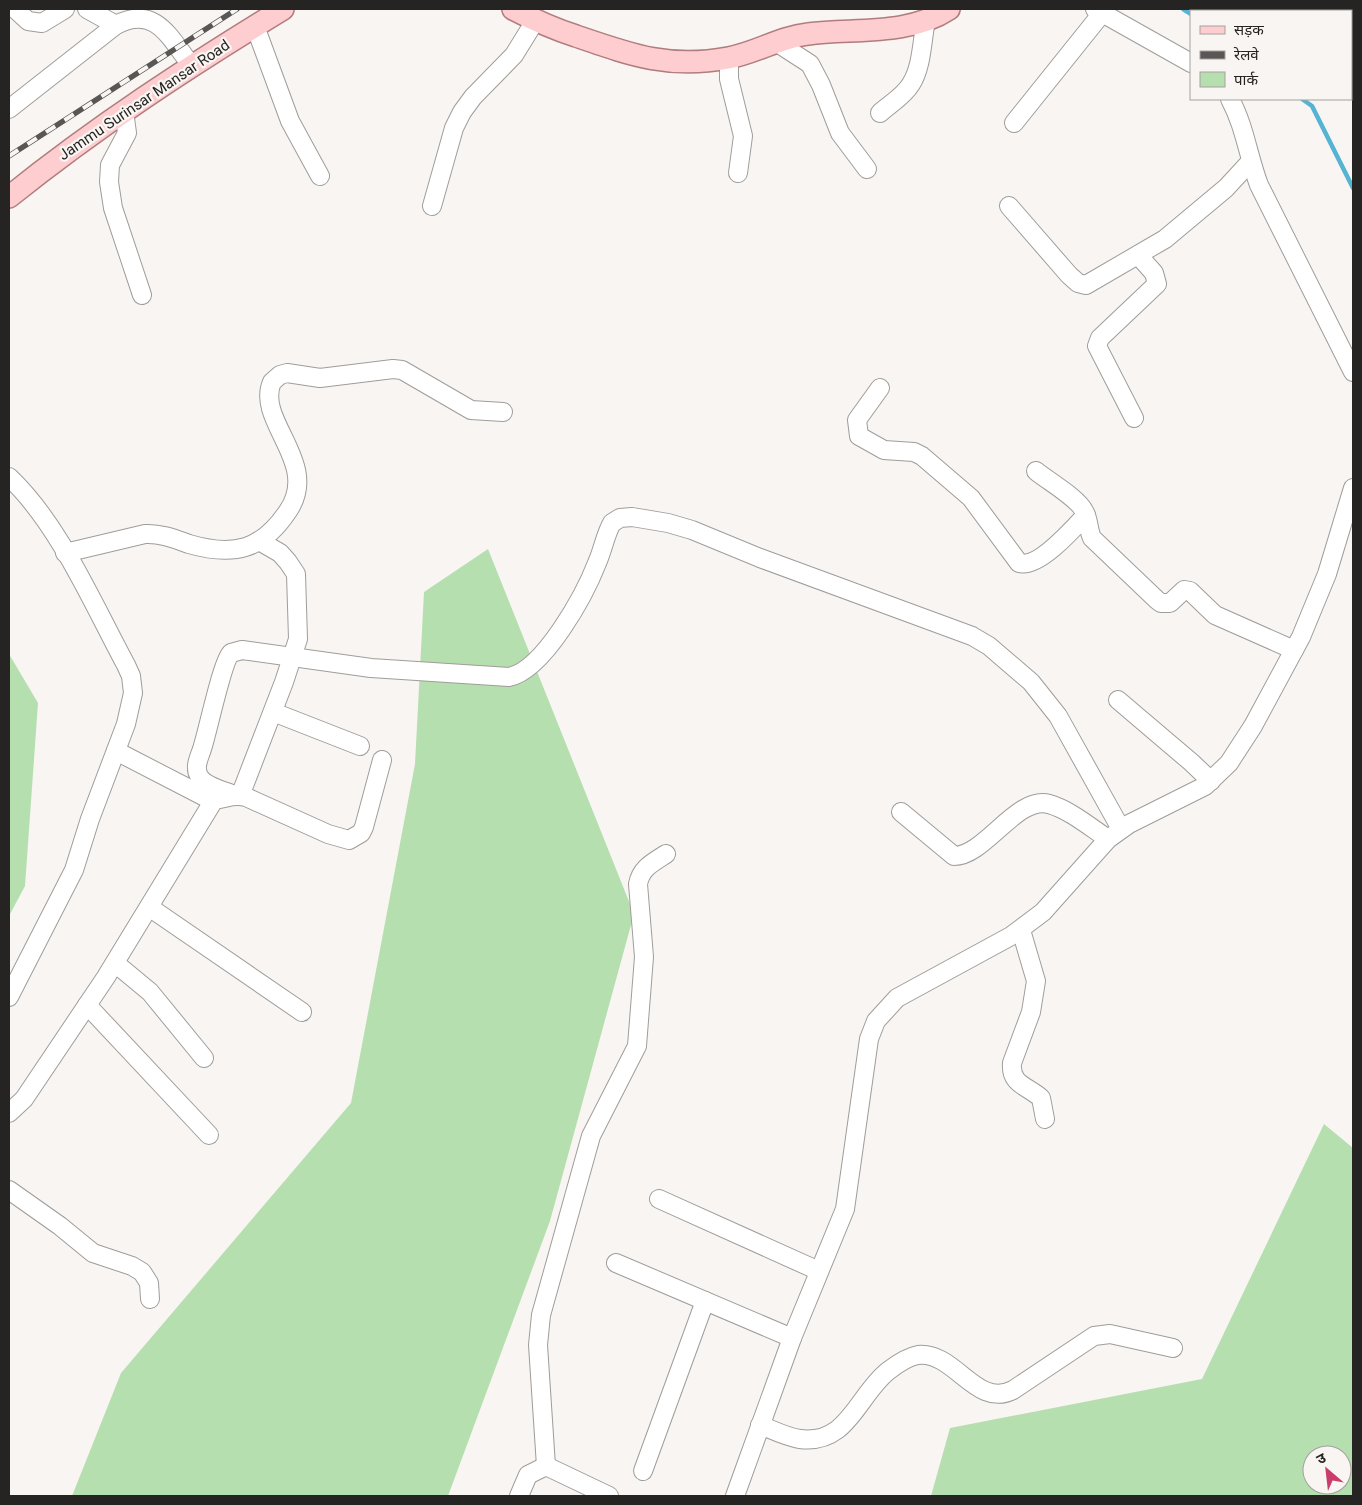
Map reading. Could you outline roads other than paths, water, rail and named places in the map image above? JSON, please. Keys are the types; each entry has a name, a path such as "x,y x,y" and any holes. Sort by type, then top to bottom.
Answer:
{"main road":[{"name":"Jammu Surinsar Mansar Road","path":"9,197 60,156 191,65 283,9"},
{"path":"513,9 536,21 612,50 646,58 676,62 729,58 776,42 808,34 843,33 890,28 926,20 949,9"}],"street":[{"path":"15,9 28,21 42,23 65,9"},
{"path":"87,9 116,25"},
{"path":"1014,124 1099,11 1190,62"},
{"path":"9,109 116,25 136,18 155,15 160,25 191,65"},
{"path":"880,113 905,92 912,83 919,61 926,20"},
{"path":"432,206 454,128 462,112 473,97 514,55 536,21"},
{"path":"255,26 290,121 320,176"},
{"path":"776,42 810,64 821,84 840,133 867,169"},
{"path":"729,58 729,79 743,136 738,173"},
{"path":"1230,100 1244,128 1250,162 1290,249 1353,372"},
{"path":"124,111 127,133 110,165 109,182 113,208 142,295"},
{"path":"1009,206 1068,275 1082,285 1091,283 1138,256 1190,220 1226,188 1250,162"},
{"path":"1134,418 1097,346 1100,338 1157,284 1154,273 1138,256"},
{"path":"65,553 151,533 211,548 238,549 261,542 279,524 292,507 296,496 297,480 292,454 272,410 269,387 275,378 287,373 320,378 393,369 402,370 471,410 503,412"},
{"path":"880,388 857,420 859,436 884,450 914,452 922,456 971,498 1019,563 1027,564 1046,553 1066,537 1086,515"},
{"path":"1036,471 1081,506 1086,515 1088,530 1098,545 1161,603 1170,603 1182,591 1190,591 1215,615 1294,650"},
{"path":"9,477 39,510 65,553 131,676 133,693 126,724 74,870 9,997"},
{"path":"736,1496 792,1338 848,1195 862,1081 870,1039 876,1021 896,998 1021,930 1043,912 1115,834 1211,781 1229,764 1253,726 1294,650 1327,574 1353,488"},
{"path":"382,760 364,827 361,833 349,840 328,834 206,783 200,778 197,769 228,656 242,650 371,668 509,677 520,675 543,652 569,618 586,588 612,522 620,518 632,517 668,523 957,630 989,646 1030,682 1058,716 1115,834"},
{"path":"236,795 273,712 293,658 299,628 296,574 280,553 261,542"},
{"path":"1118,700 1211,781"},
{"path":"273,712 360,746"},
{"path":"116,751 191,791 214,800 236,795"},
{"path":"9,1113 24,1099 115,963 214,800"},
{"path":"901,812 954,856 969,852 1022,811 1039,803 1060,809 1115,834"},
{"path":"546,1466 538,1345 541,1315 591,1136 637,1046 644,957 638,884 640,873 666,854"},
{"path":"149,907 302,1012"},
{"path":"1021,930 1036,981 1031,1012 1012,1063 1011,1071 1018,1084 1041,1098 1045,1118"},
{"path":"115,963 150,992 204,1058"},
{"path":"87,1005 209,1135"},
{"path":"9,1190 60,1226 93,1253 132,1266 142,1272 148,1283 150,1299"},
{"path":"659,1199 819,1271"},
{"path":"616,1263 792,1338"},
{"path":"643,1470 705,1301"},
{"path":"760,1425 792,1437 817,1438 836,1433 843,1427 882,1376 906,1359 918,1355 934,1357 987,1393 998,1395 1013,1390 1094,1336 1110,1334 1173,1348"},
{"path":"519,1496 528,1475 546,1466"},
{"path":"546,1466 609,1496"}],"waterway":[{"path":"1183,9 1190,13"},
{"path":"1303,100 1312,106 1353,188"}],"railway":[{"path":"9,156 237,9"}]}
